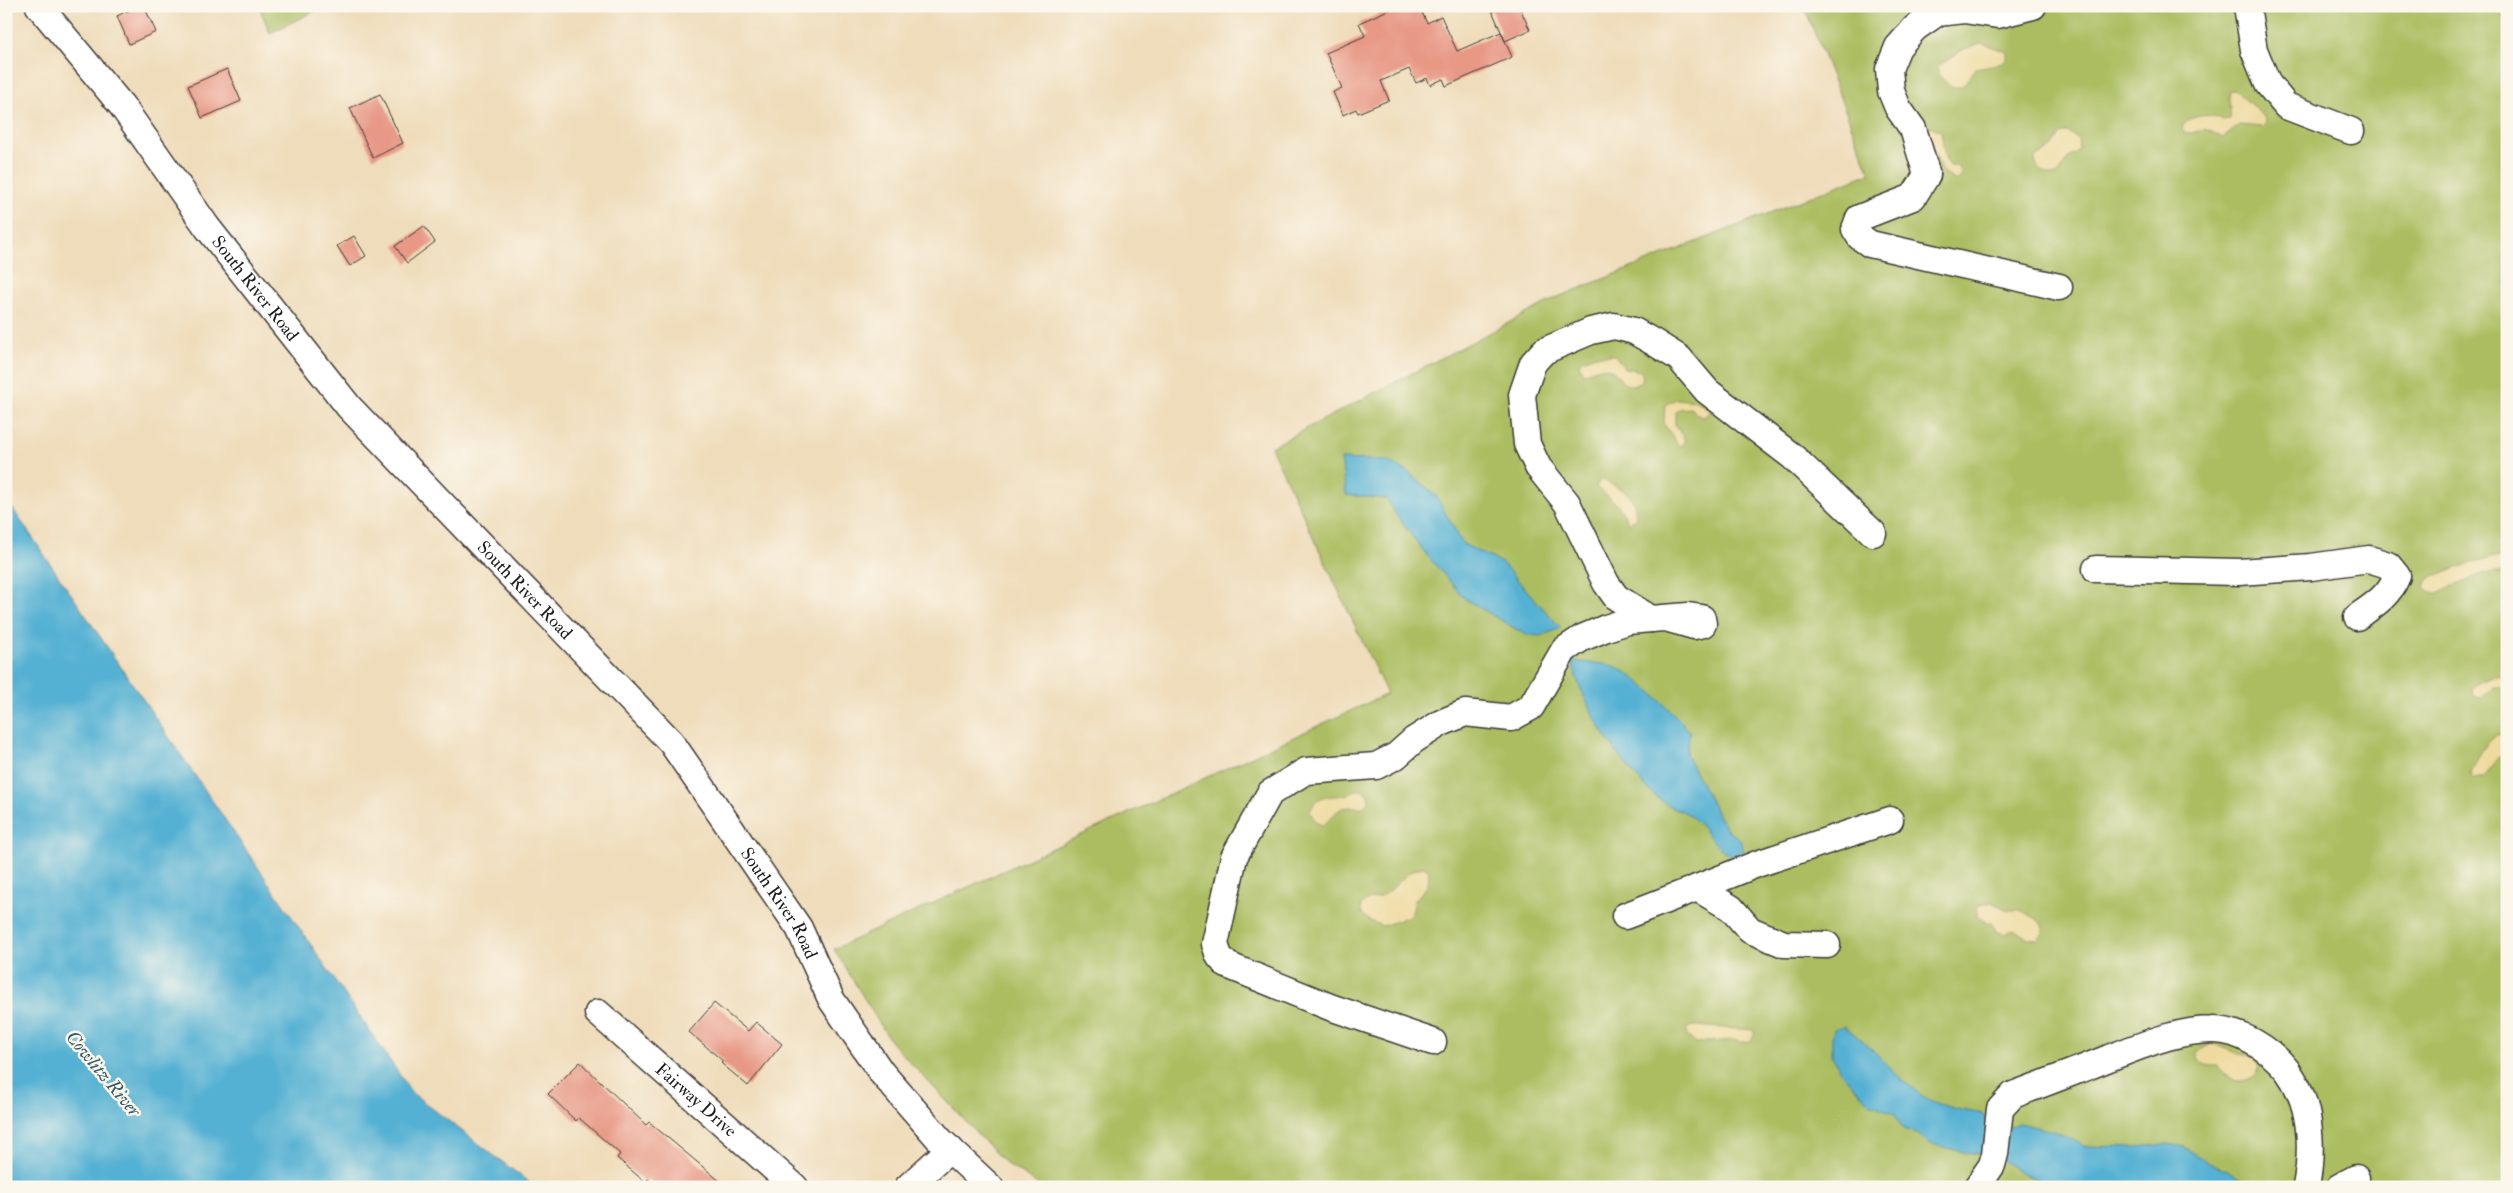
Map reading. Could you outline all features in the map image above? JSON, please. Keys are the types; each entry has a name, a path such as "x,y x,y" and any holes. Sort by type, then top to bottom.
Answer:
{"street":[{"name":"South River Road","path":"39,6 122,106 207,227 349,408 671,742 799,928 831,999 876,1064 950,1149 990,1187"},
{"path":"2033,6 1998,15 1964,10 1937,13 1915,28 1898,47 1889,69 1891,91 1898,108 1913,129 1928,175 1913,197 1859,218 1855,228 1860,237 1870,244 2059,287"},
{"path":"2247,6 2254,50 2268,84 2286,106 2351,132"},
{"path":"1433,1042 1330,1008 1227,966 1219,956 1215,944 1234,857 1270,793 1306,771 1376,766 1396,756 1414,740 1441,723 1465,713 1512,718 1531,707 1564,650 1582,638 1606,628 1628,621 1660,619 1616,598 1606,583 1567,503 1538,468 1527,444 1522,395 1533,363 1544,351 1591,331 1614,326 1634,331 1678,358 1707,391 1794,457 1873,534"},
{"path":"2096,569 2239,572 2311,567 2369,559 2388,565 2396,576 2392,588 2383,599 2357,617"},
{"path":"1625,916 1757,864 1890,820"},
{"path":"1697,888 1731,908 1750,930 1784,944 1827,945"},
{"name":"Fairway Drive","path":"598,1013 795,1187"},
{"path":"1977,1187 1992,1165 2000,1109 2013,1095 2138,1048 2188,1032 2214,1030 2259,1045 2277,1058 2294,1079 2301,1097 2311,1140 2306,1187"},
{"path":"908,1187 950,1149"}],"green space":[{"path":"259,6 325,6 270,33"},
{"path":"1804,6 2484,6 2504,15 2507,20 2507,1187 1042,1187 1005,1163 891,1042 834,949 1387,694 1271,447 1558,297 1870,173"}],"sand":[{"path":"1981,43 2007,52 2007,60 2003,63 1976,68 1962,87 1950,87 1938,74 1938,66 1964,49"},
{"path":"2235,90 2264,117 2266,123 2262,127 2240,125 2223,138 2206,129 2191,133 2184,132 2182,127 2195,117 2212,116 2222,120 2230,119 2229,96 2230,92"},
{"path":"1930,126 1941,131 1945,157 1950,166 1957,166 1962,173 1960,179 1953,180 1942,170 1925,130"},
{"path":"2067,132 2078,138 2079,148 2076,153 2068,158 2057,175 2045,174 2037,166 2035,158 2053,146 2060,134"},
{"path":"1596,355 1615,355 1624,368 1641,371 1643,378 1640,383 1628,385 1612,370 1607,368 1583,373 1579,364 1582,360"},
{"path":"1676,399 1696,401 1710,410 1706,416 1701,417 1690,408 1679,409 1675,412 1675,425 1685,440 1680,447 1664,424 1665,405"},
{"path":"1605,480 1631,497 1636,518 1629,523 1617,504 1596,487 1600,481"},
{"path":"2492,557 2502,558 2507,564 2507,568 2501,572 2492,571 2478,575 2468,581 2452,585 2437,594 2429,592 2425,587 2428,579 2467,564"},
{"path":"2496,676 2507,676 2507,689 2493,687 2483,697 2478,698 2472,695 2471,689 2478,683"},
{"path":"2507,731 2507,761 2501,756 2483,777 2473,779 2470,774 2483,748 2493,737"},
{"path":"1355,790 1367,793 1369,800 1364,807 1343,808 1322,825 1317,823 1310,812 1316,801 1324,797 1347,794"},
{"path":"1424,867 1429,871 1428,885 1415,900 1412,913 1407,917 1383,926 1370,921 1361,913 1361,906 1365,902 1382,896 1412,871"},
{"path":"1991,902 2008,910 2020,910 2037,919 2042,925 2043,933 2037,939 2029,938 2013,930 2005,934 1997,932 1992,924 1977,917 1978,906"},
{"path":"1692,1026 1754,1030 1754,1036 1750,1041 1742,1042 1733,1040 1696,1043 1687,1036 1686,1029"},
{"path":"2211,1044 2236,1053 2253,1055 2260,1066 2259,1070 2251,1078 2236,1081 2225,1074 2218,1066 2204,1064 2199,1060 2197,1052"}],"water":[{"path":"1341,459 1387,461 1407,471 1436,496 1463,544 1502,563 1561,628 1541,636 1526,635 1465,599 1425,553 1394,512 1387,499 1346,495"},
{"name":"Cowlitz River","path":"6,499 412,1093 535,1187 6,1187"},
{"path":"1572,660 1610,665 1621,669 1648,689 1684,725 1690,732 1686,754 1718,815 1727,829 1741,840 1744,850 1733,857 1715,843 1690,816 1666,804 1637,777 1622,759 1595,718 1584,697"},
{"path":"1844,1026 1921,1095 1943,1105 1983,1114 1988,1121 1983,1153 1972,1154 1931,1144 1917,1134 1903,1129 1894,1114 1870,1103 1843,1075 1832,1056 1834,1029"},
{"path":"2018,1123 2058,1132 2083,1146 2136,1147 2169,1144 2184,1147 2211,1164 2226,1169 2244,1181 2267,1187 2061,1187 2029,1176 2001,1159 2009,1127"}],"building":[{"path":"138,6 144,6 156,32 129,44 117,16"},
{"path":"1397,6 1419,6 1427,23 1441,16 1457,51 1501,32 1512,57 1446,86 1443,79 1430,85 1427,78 1416,83 1409,69 1381,81 1389,100 1358,113 1356,109 1343,115 1333,92 1342,88 1326,53 1365,36 1359,23"},
{"path":"1490,6 1519,6 1530,30 1505,41"},
{"path":"227,69 241,101 202,118 188,86"},
{"path":"380,94 403,143 373,158 350,108"},
{"path":"424,226 435,242 407,263 395,246"},
{"path":"354,236 366,256 350,266 337,246"},
{"path":"714,1003 748,1031 756,1022 782,1044 748,1086 721,1063 723,1061 689,1032"},
{"path":"580,1062 646,1125 649,1122 727,1187 657,1187 648,1179 645,1182 617,1158 620,1154 579,1118 576,1121 548,1094"}]}
